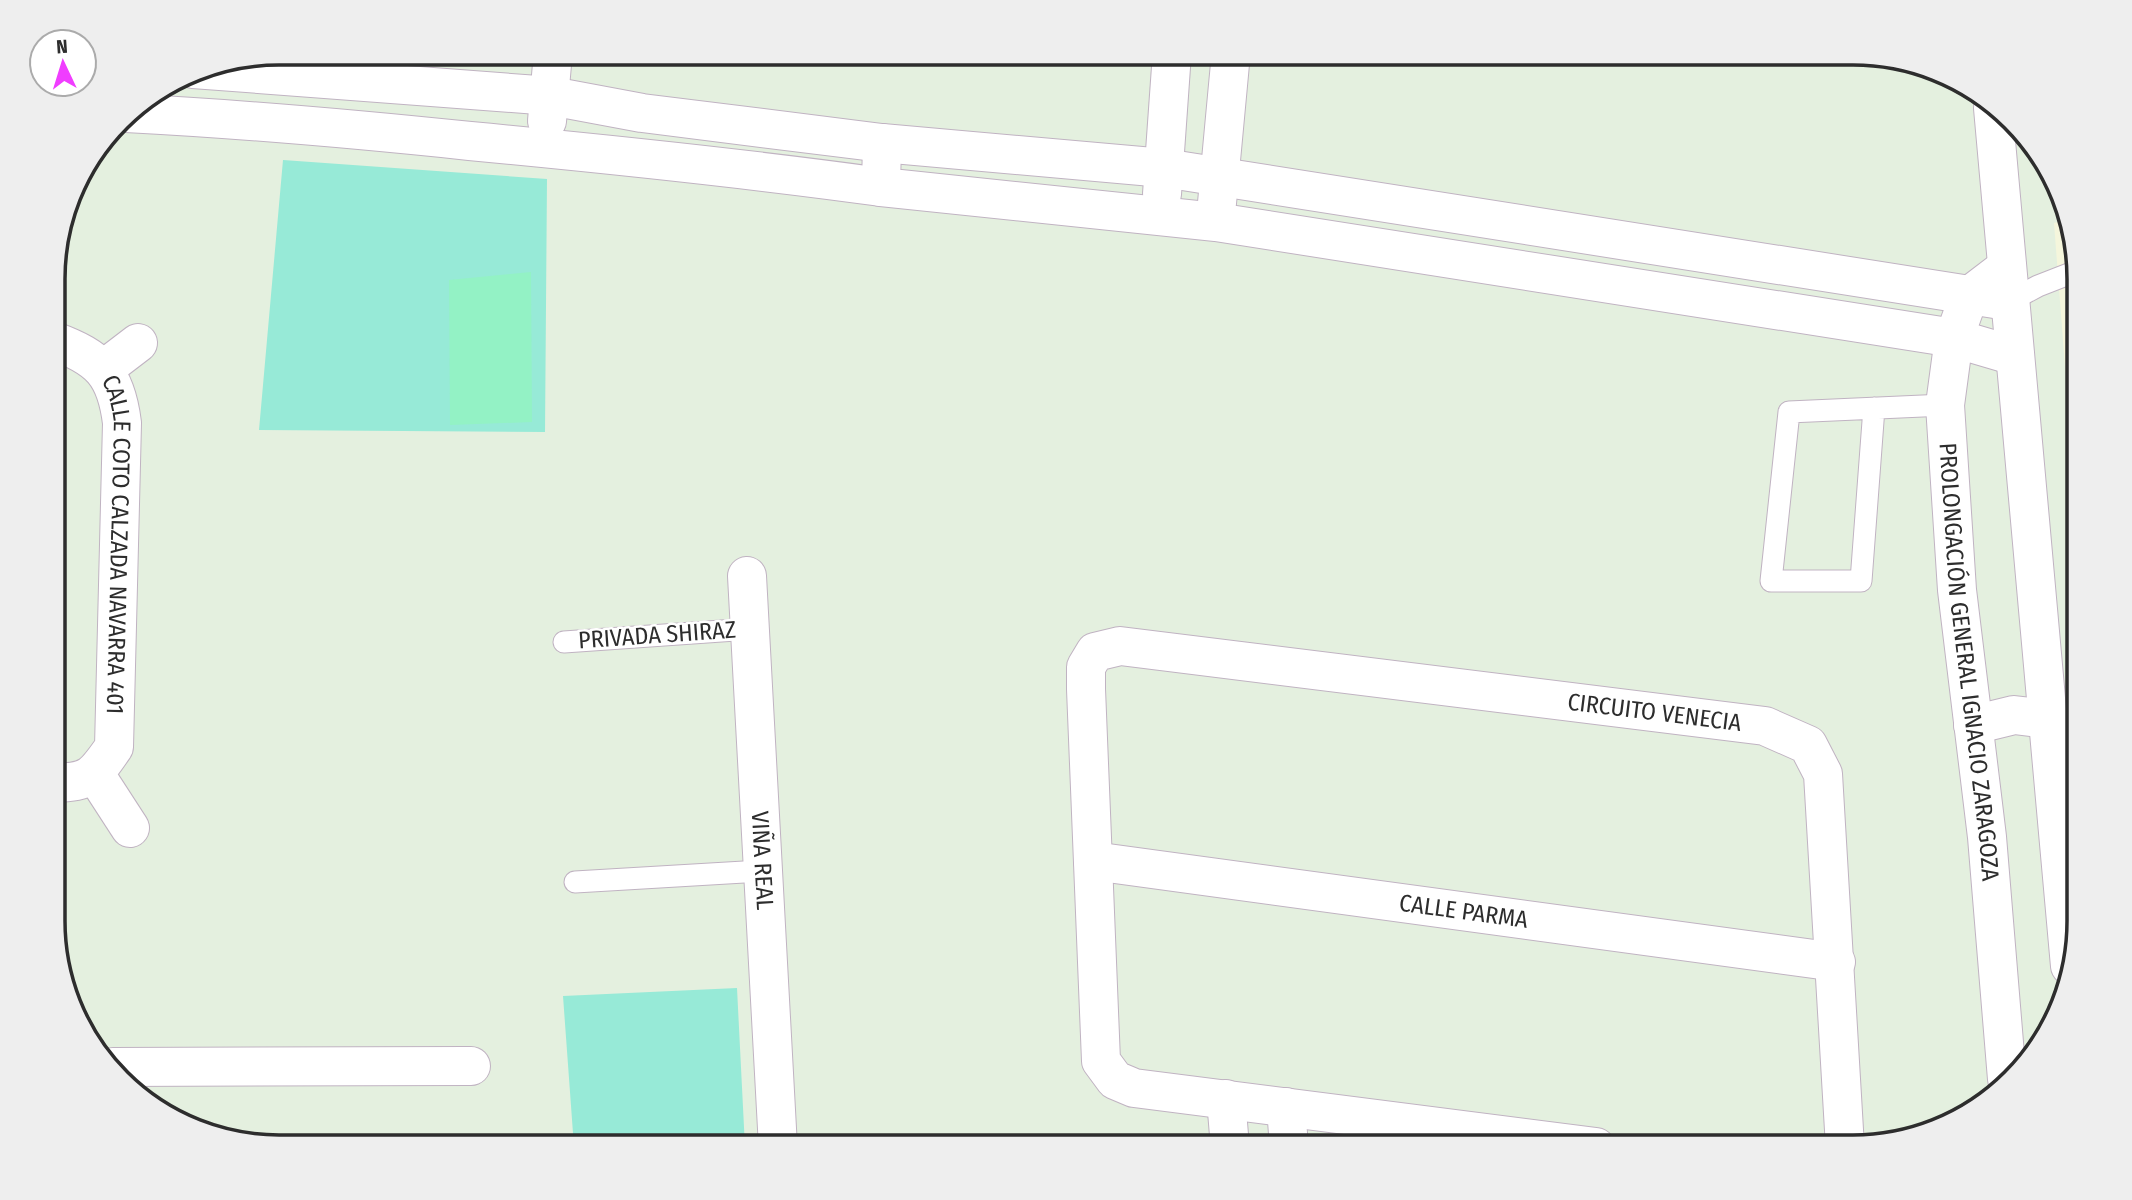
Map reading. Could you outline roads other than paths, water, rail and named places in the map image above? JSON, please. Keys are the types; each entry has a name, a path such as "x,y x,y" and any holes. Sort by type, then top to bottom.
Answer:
{"street":[{"path":"544,148 552,65"},
{"path":"1160,217 1171,65"},
{"path":"1216,222 1230,65"},
{"path":"226,71 551,96 642,113 882,143 1164,168 1969,296 2008,284"},
{"path":"143,114 250,119 721,165 881,187 1216,222 1954,338 2015,356"},
{"path":"1994,118 2048,719 2067,816"},
{"path":"881,187 882,143"},
{"name":"PROLONGACIÓN GENERAL IGNACIO ZARAGOZA","path":"1969,296 1954,338 1945,405 1957,590 1987,837 2006,1070"},
{"path":"104,369 138,343"},
{"name":"CALLE COTO CALZADA NAVARRA 401","path":"65,345 80,350 104,369 119,397 122,423 114,747 95,774"},
{"name":"VIÑA REAL","path":"747,576 777,1135"},
{"name":"CIRCUITO VENECIA","path":"1093,861 1086,667 1095,652 1120,646 1765,726 1808,745 1824,774 1844,1135"},
{"path":"1973,725 2014,715 2048,719"},
{"path":"65,783 74,783 95,774 130,828"},
{"path":"1093,861 1101,1061 1115,1080 1134,1088 1503,1135"},
{"name":"CALLE PARMA","path":"1093,861 1836,962"},
{"path":"123,1068 471,1066"},
{"path":"1226,1099 1229,1135"},
{"path":"1286,1107 1288,1135"}],"lane":[{"path":"2008,284 2038,286 2067,275"},
{"path":"1874,408 1861,581 1770,581 1789,412 1874,408 1945,405"},
{"name":"PRIVADA SHIRAZ","path":"564,642 750,629"},
{"path":"575,882 761,871"}]}
